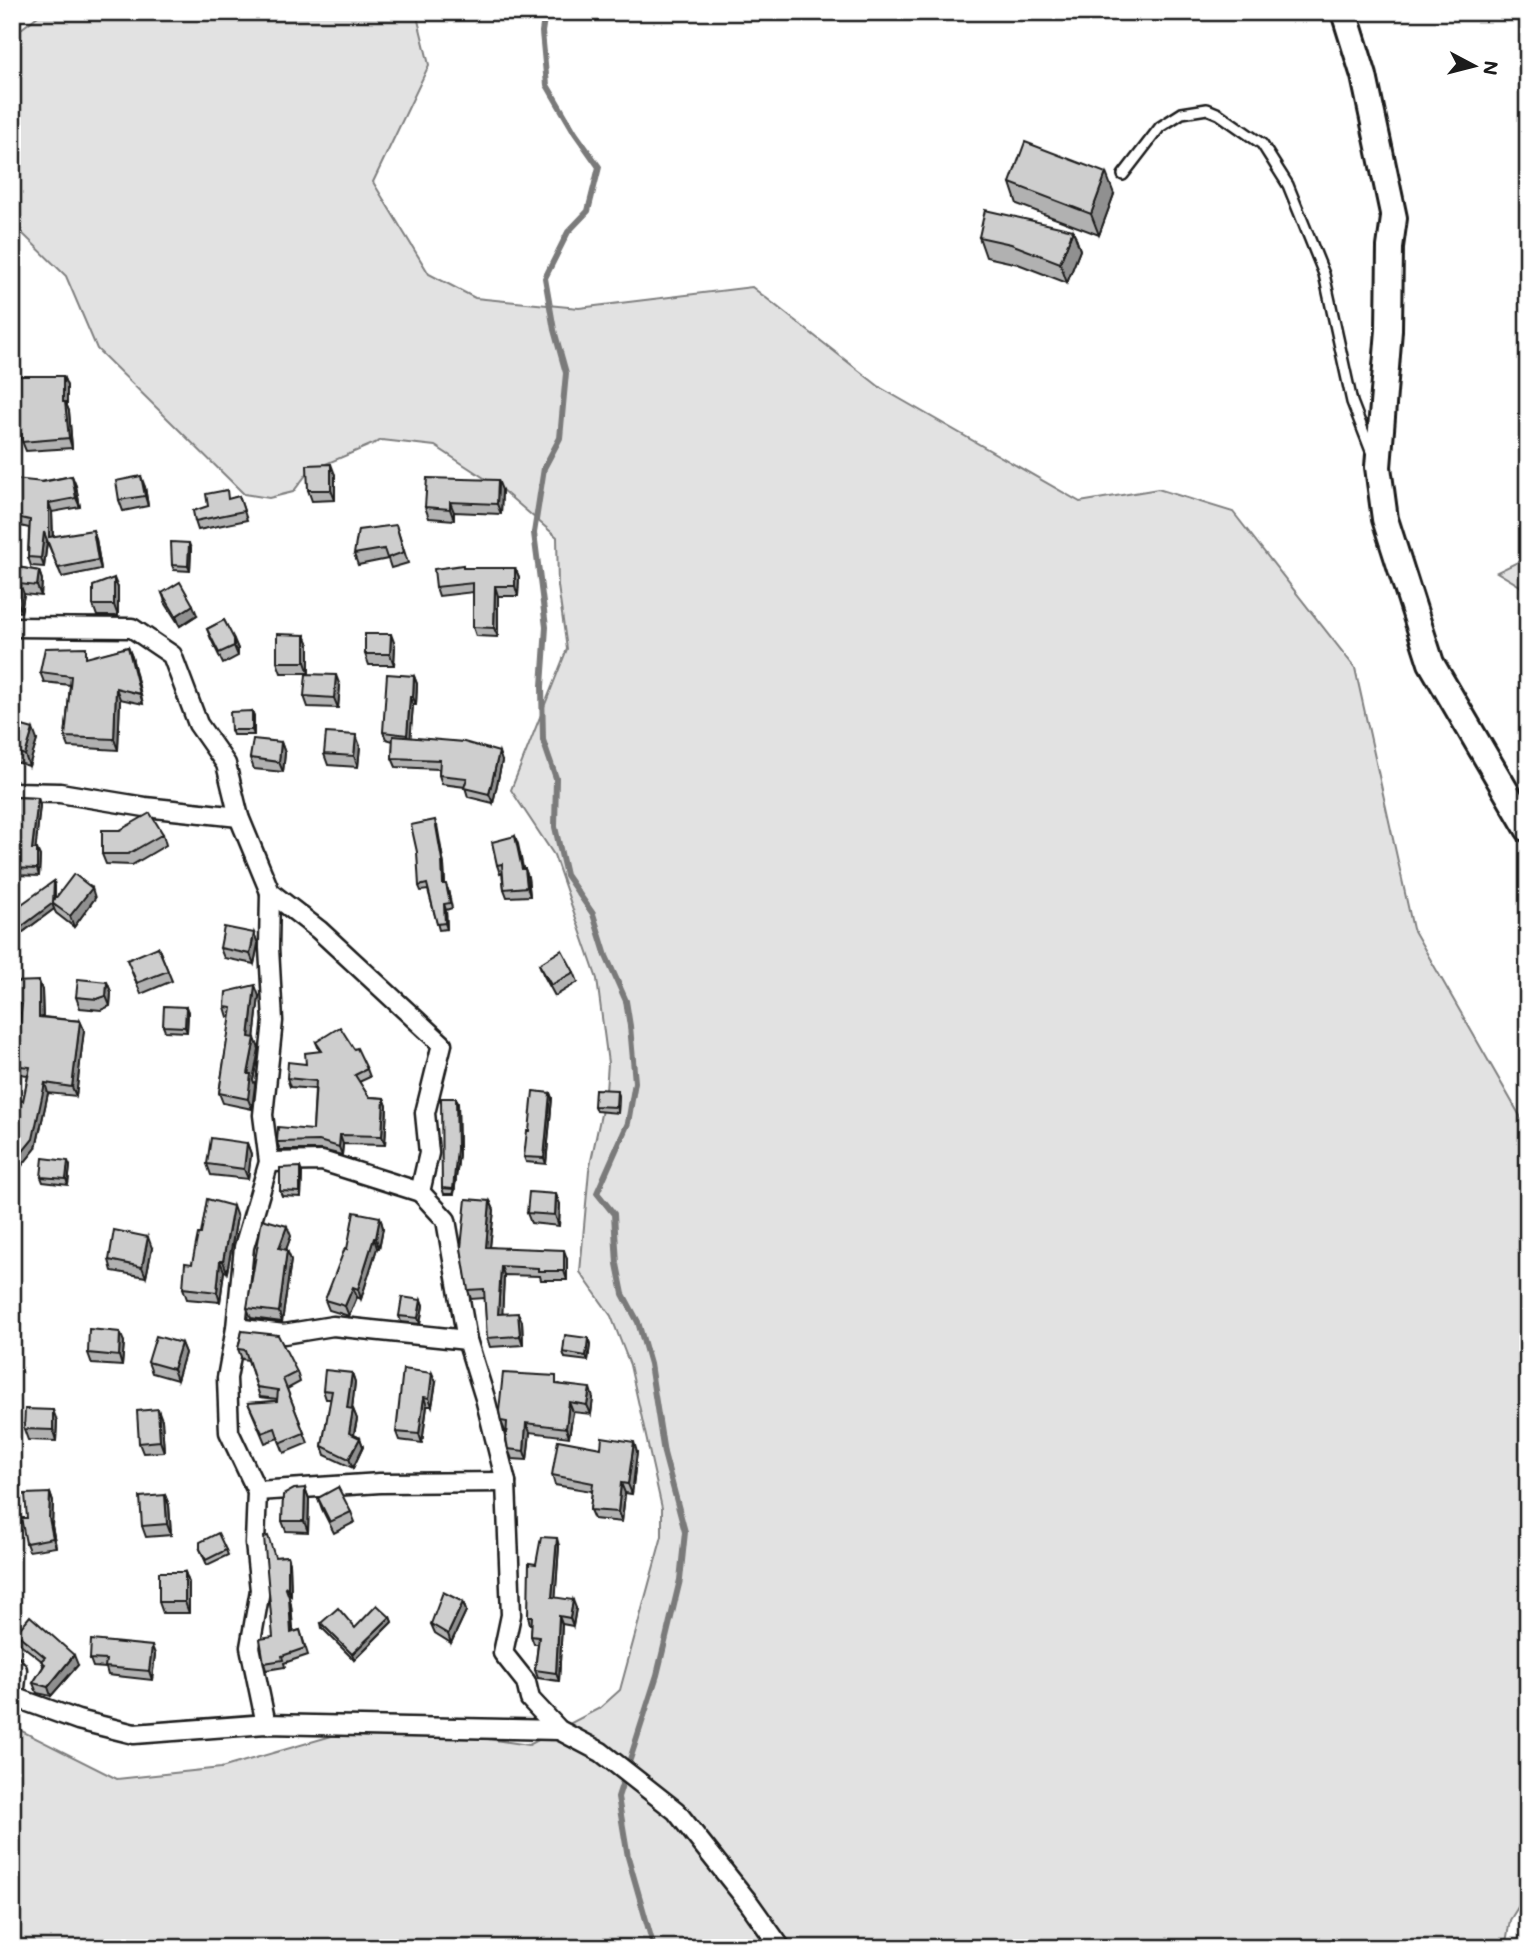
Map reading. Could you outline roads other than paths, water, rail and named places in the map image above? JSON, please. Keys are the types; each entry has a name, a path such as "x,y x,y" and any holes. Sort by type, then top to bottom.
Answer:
{"street":[{"path":"1344,12 1364,76 1394,218 1390,247 1389,330 1378,467 1385,519 1431,663 1528,829"},
{"path":"12,627 132,628 172,655 198,724 226,764 239,817 270,891 272,1021 263,1115 269,1162 244,1247 236,1328 227,1378 229,1432 257,1491 255,1543 260,1590 250,1647 266,1724"},
{"path":"12,792 70,794 145,807 239,817"},
{"path":"270,891 319,930 442,1044 425,1113 429,1153 420,1192"},
{"path":"269,1162 322,1161 420,1192 446,1220 467,1340 506,1482 511,1615 503,1653 527,1682 530,1699 559,1730 601,1752 676,1811 718,1862 781,1948"},
{"path":"236,1328 284,1334 333,1326 467,1340"},
{"path":"257,1491 380,1483 506,1482"},
{"path":"12,1665 17,1670 14,1697 78,1720 134,1734 266,1724 559,1730"}],"lane":[{"path":"1123,175 1160,127 1182,113 1207,110 1219,114 1262,144 1288,186 1324,274 1352,402 1378,467"}],"waterway":[{"path":"545,12 542,32 547,85 599,167 588,211 568,232 545,278 554,330 566,373 560,438 544,468 534,533 546,627 542,686 543,740 556,778 555,827 566,875 593,914 606,956 626,1001 635,1082 628,1123 597,1193 614,1214 617,1264 623,1294 638,1322 650,1364 664,1453 685,1532 680,1580 657,1675 618,1797 628,1857 654,1948"}]}
